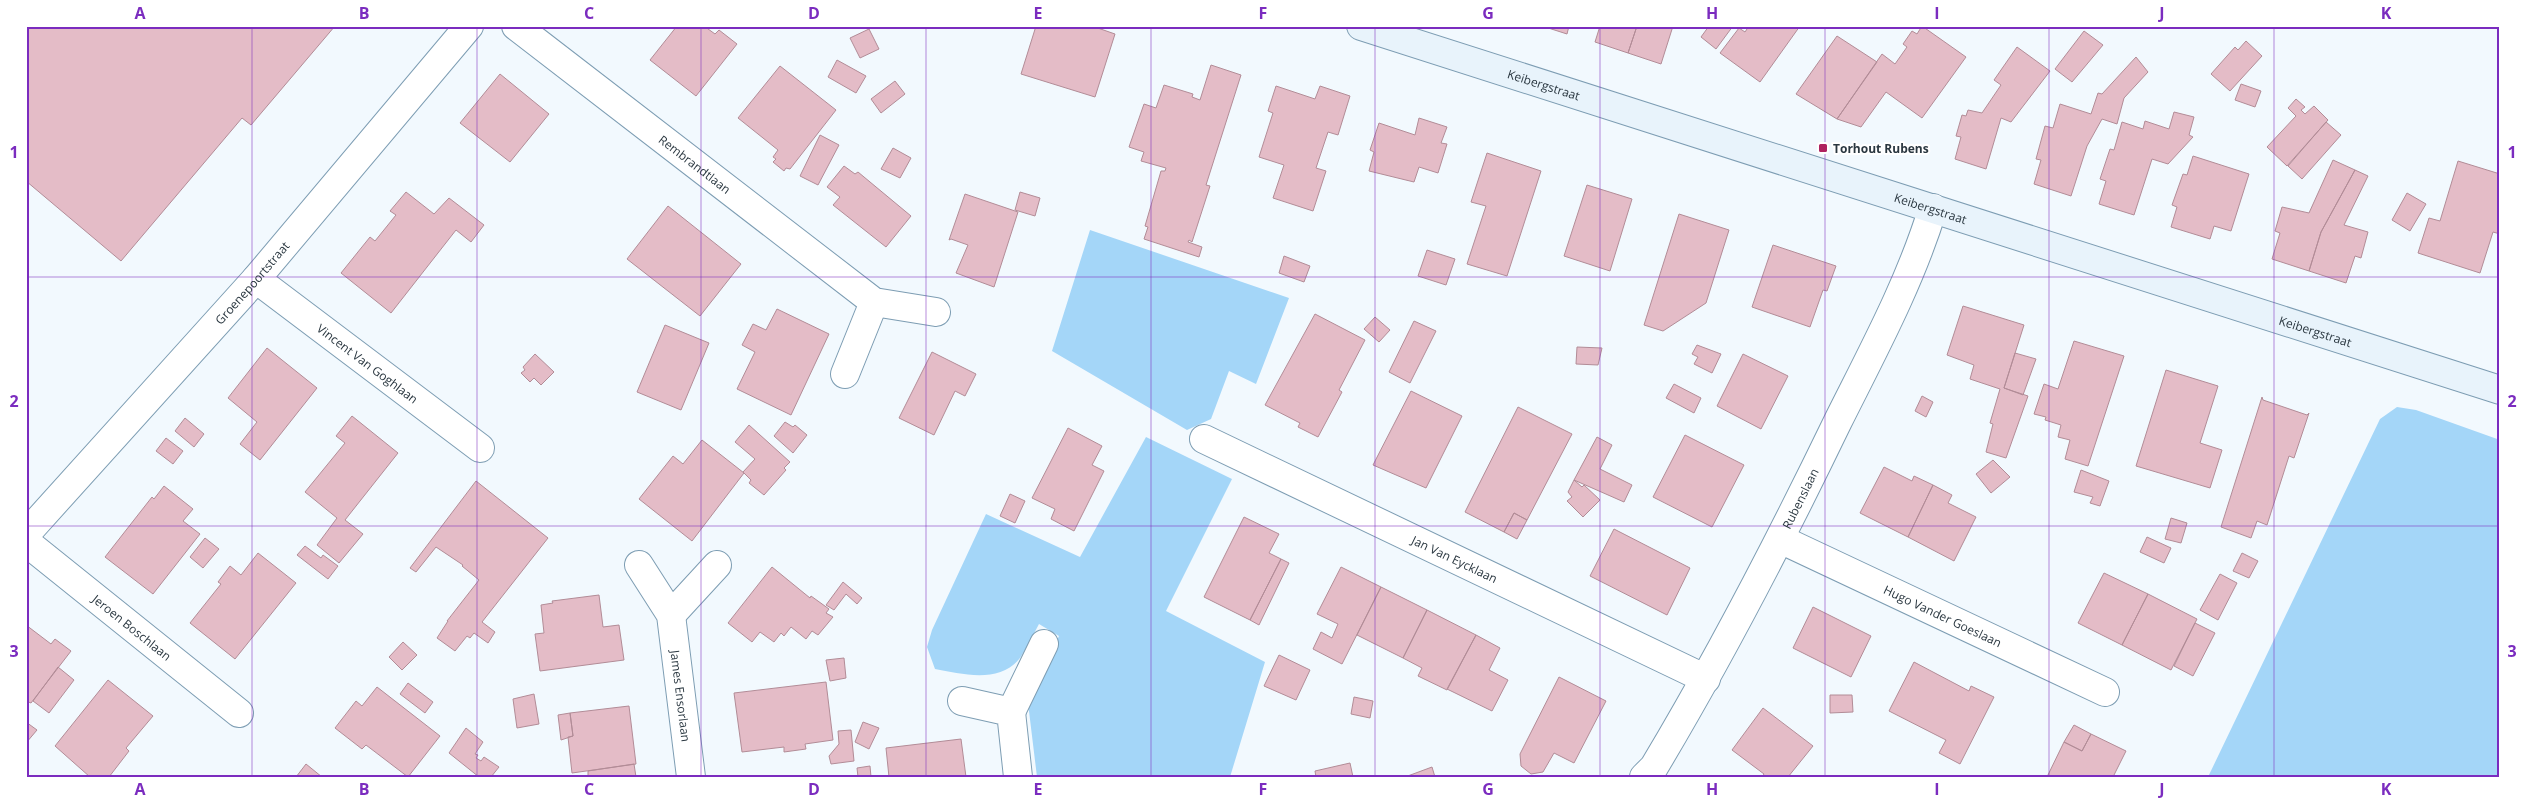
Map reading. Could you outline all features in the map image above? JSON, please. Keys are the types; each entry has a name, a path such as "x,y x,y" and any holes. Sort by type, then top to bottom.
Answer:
{"street":[{"name":"Groenepoortstraat","path":"26,534 256,279 470,26"},
{"name":"Rembrandtlaan","path":"516,26 874,302 936,312"},
{"name":"Keibergstraat","path":"1361,26 2500,390"},
{"name":"Rubenslaan","path":"1655,774 1780,539 1908,280 1934,208"},
{"name":"Vincent Van Goghlaan","path":"256,279 480,448"},
{"path":"845,374 874,302"},
{"name":"Jan Van Eycklaan","path":"1204,439 1706,679"},
{"name":"Hugo Vander Goeslaan","path":"1780,539 2105,692"},
{"name":"Jeroen Boschlaan","path":"26,542 239,713"},
{"path":"671,615 717,564"},
{"name":"James Ensorlaan","path":"639,565 671,615 691,777"},
{"path":"1018,777 1011,712 1044,644"},
{"path":"962,701 1011,712"}],"shaded area":[{"path":"1090,230 1289,298 1256,384 1229,371 1211,419 1187,430 1052,351"},
{"path":"2397,407 2416,410 2500,440 2500,777 2208,777 2380,419"},
{"path":"1146,437 1232,479 1166,611 1265,662 1230,777 1037,777 1028,703 1059,636 1039,624 1020,658 1012,666 991,674 968,675 935,669 927,647 932,630 986,514 1080,557"}],"building":[{"path":"26,26 335,26 251,125 242,118 121,261 26,181"},
{"path":"677,26 704,26 715,34 719,30 737,44 696,96 650,60"},
{"path":"1036,26 1092,26 1115,34 1095,97 1021,74"},
{"path":"1542,26 1569,26 1567,34"},
{"path":"1600,26 1637,26 1628,53 1595,42"},
{"path":"1637,26 1673,26 1661,64 1628,53"},
{"path":"1709,26 1733,26 1716,49 1701,37"},
{"path":"1749,26 1800,26 1760,82 1720,53 1739,28 1745,32"},
{"path":"1922,26 1966,57 1922,118 1886,92 1861,127 1837,119 1882,54 1895,64 1907,47 1903,44 1912,31 1917,34"},
{"path":"869,29 879,49 860,58 850,38"},
{"path":"2084,31 2103,45 2072,82 2055,69"},
{"path":"1837,36 1877,62 1837,119 1796,94"},
{"path":"2246,41 2262,56 2230,91 2211,74 2235,47 2238,50"},
{"path":"2017,47 2050,71 2011,122 2001,118 1986,169 1955,159 1961,137 1956,136 1962,115 1966,116 1968,110 1982,113 2001,85 1994,80"},
{"path":"2136,57 2148,72 2124,98 2117,124 2102,119 2087,146 2071,196 2034,184 2041,160 2036,159 2045,126 2053,128 2060,104 2091,114 2098,93 2102,94"},
{"path":"837,60 866,76 856,93 828,77"},
{"path":"1211,65 1241,75 1206,185 1210,186 1192,242 1189,240 1188,242 1202,247 1199,257 1144,239 1148,227 1145,226 1161,171 1165,171 1166,168 1141,161 1144,152 1129,147 1144,104 1156,108 1164,85 1193,94 1192,97 1200,100"},
{"path":"780,66 836,110 790,169 786,168 784,171 773,162 776,159 773,157 778,150 738,118"},
{"path":"500,74 549,114 510,162 460,123"},
{"path":"895,81 905,94 881,113 871,99"},
{"path":"2241,84 2261,91 2255,107 2235,100"},
{"path":"1276,86 1315,99 1320,86 1350,96 1338,135 1328,132 1316,168 1326,171 1313,211 1273,198 1284,165 1259,157 1273,113 1268,111"},
{"path":"2296,99 2305,107 2301,110 2305,114 2314,106 2328,120 2287,166 2267,147 2296,116 2288,108"},
{"path":"2174,112 2194,117 2189,135 2193,137 2168,164 2152,159 2134,215 2099,204 2106,181 2100,179 2110,149 2114,150 2122,122 2143,129 2145,121 2169,129"},
{"path":"1419,118 1447,127 1441,143 1447,144 1438,173 1419,167 1414,182 1369,171 1374,152 1370,150 1379,123 1415,135"},
{"path":"2326,122 2341,135 2302,179 2288,166"},
{"path":"820,135 839,145 818,185 800,176"},
{"path":"893,148 911,158 900,178 881,169"},
{"path":"1487,153 1541,171 1507,276 1467,264 1486,206 1471,202"},
{"path":"2193,156 2249,174 2231,231 2214,226 2210,239 2171,227 2177,207 2172,205 2183,174 2187,175"},
{"path":"2333,160 2355,170 2321,232 2309,271 2272,259 2280,233 2275,231 2282,207 2309,213"},
{"path":"2458,161 2500,174 2500,234 2493,232 2480,273 2418,253 2429,218 2440,221"},
{"path":"844,166 855,174 858,172 911,216 886,247 833,205 840,197 827,187"},
{"path":"2355,170 2368,176 2344,225 2368,232 2361,258 2355,256 2346,283 2309,271 2321,232"},
{"path":"1587,185 1632,199 1610,271 1564,256"},
{"path":"406,192 434,214 449,198 484,225 471,242 456,230 391,313 341,273 370,237 375,241 396,215 390,211"},
{"path":"1020,192 1040,198 1035,216 1015,210"},
{"path":"2407,193 2426,204 2410,231 2392,220"},
{"path":"965,194 1018,212 994,287 956,273 968,245 949,240"},
{"path":"668,206 741,264 700,316 627,259"},
{"path":"1679,214 1729,230 1706,303 1663,331 1644,325"},
{"path":"1773,245 1836,266 1827,291 1823,290 1810,327 1752,307"},
{"path":"1427,250 1455,259 1446,285 1418,276"},
{"path":"1284,256 1310,266 1304,282 1279,273"},
{"path":"1963,306 2024,325 2004,388 2028,396 2006,458 1986,452 1993,424 1990,423 2000,389 1970,379 1974,365 1947,355"},
{"path":"777,309 829,334 791,415 737,389 755,352 742,345 753,324 766,330"},
{"path":"1315,314 1365,340 1339,390 1342,392 1318,437 1298,427 1300,423 1265,405"},
{"path":"1375,317 1390,330 1379,342 1364,329"},
{"path":"1414,321 1436,331 1410,383 1389,372"},
{"path":"665,325 709,343 681,410 637,392"},
{"path":"2074,341 2124,356 2088,466 2065,459 2070,440 2058,437 2061,425 2045,420 2046,417 2034,414 2044,384 2058,389"},
{"path":"1697,345 1721,354 1712,373 1694,364 1698,357 1692,354"},
{"path":"1577,347 1602,348 1598,365 1576,364"},
{"path":"267,348 317,388 260,460 240,444 257,422 228,398"},
{"path":"932,352 976,374 965,396 955,391 934,435 899,418"},
{"path":"2015,353 2036,359 2023,395 2004,388"},
{"path":"535,354 554,372 541,385 534,378 530,382 521,373 525,370 523,367"},
{"path":"1743,354 1788,376 1761,429 1717,406"},
{"path":"2166,370 2218,386 2200,443 2222,450 2210,488 2136,466"},
{"path":"1674,384 1701,398 1694,413 1666,398"},
{"path":"1411,391 1462,416 1426,488 1373,465"},
{"path":"1922,396 1933,402 1926,417 1915,411"},
{"path":"2262,397 2263,400 2307,415 2309,413 2294,458 2289,456 2267,525 2257,521 2251,538 2221,527"},
{"path":"1518,407 1572,434 1527,520 1514,513 1504,532 1465,512"},
{"path":"352,416 398,453 345,520 363,534 339,563 317,545 337,518 305,492 345,443 336,436"},
{"path":"185,418 204,434 194,447 175,431"},
{"path":"785,422 793,427 795,425 807,435 793,453 774,436"},
{"path":"749,425 790,462 784,468 786,470 764,495 749,483 751,480 743,472 755,459 735,442"},
{"path":"1068,428 1102,446 1092,465 1104,471 1074,531 1051,519 1055,509 1032,498"},
{"path":"1685,435 1744,465 1712,527 1653,497"},
{"path":"1597,437 1612,445 1600,469 1632,485 1624,502 1574,480"},
{"path":"166,438 183,451 173,464 156,451"},
{"path":"702,440 744,473 692,541 639,499 673,456 683,464"},
{"path":"1993,460 2010,477 1991,493 1976,474"},
{"path":"1884,467 1912,481 1914,476 1933,485 1908,537 1860,513"},
{"path":"2081,470 2109,481 2100,506 2090,503 2093,497 2074,492"},
{"path":"1574,480 1582,487 1584,485 1600,500 1583,517 1567,501 1572,497 1568,492"},
{"path":"476,481 548,538 482,622 495,632 488,643 474,633 470,638 467,636 455,651 437,638 447,621 479,580 463,565 436,547 416,572 410,568"},
{"path":"1933,485 1952,495 1948,503 1976,517 1954,561 1908,537"},
{"path":"164,486 193,509 183,521 200,534 153,594 105,557 152,497 154,499"},
{"path":"1010,494 1025,501 1015,523 1000,516"},
{"path":"1514,513 1527,520 1517,539 1504,532"},
{"path":"1244,517 1279,534 1269,553 1281,559 1250,620 1204,597"},
{"path":"2171,518 2187,523 2181,543 2165,539"},
{"path":"1614,529 1690,568 1667,615 1590,576"},
{"path":"2147,537 2171,548 2164,563 2140,552"},
{"path":"205,538 219,549 203,568 190,557"},
{"path":"305,546 321,558 323,555 338,566 328,579 297,555"},
{"path":"258,553 296,583 235,659 190,623 221,584 218,582 230,566 241,575"},
{"path":"2242,553 2258,561 2249,578 2233,571"},
{"path":"1281,559 1289,563 1259,625 1250,620"},
{"path":"772,567 810,598 811,596 829,609 826,613 833,617 818,635 812,631 806,639 791,627 784,636 781,633 774,642 760,632 752,642 728,623"},
{"path":"1341,567 1381,587 1342,664 1313,649 1321,632 1332,638 1338,624 1317,614"},
{"path":"2104,573 2148,594 2122,645 2078,623"},
{"path":"2220,574 2237,583 2218,620 2200,610"},
{"path":"843,582 862,598 857,604 846,594 834,610 826,605"},
{"path":"1381,587 1427,610 1403,658 1357,635"},
{"path":"2148,594 2197,619 2171,670 2122,645"},
{"path":"599,595 603,627 619,625 624,660 540,671 535,634 544,633 541,605 553,603 552,601"},
{"path":"1813,607 1871,636 1851,677 1793,648"},
{"path":"1427,610 1476,635 1447,690 1418,676 1422,668 1403,658"},
{"path":"2195,623 2215,633 2193,676 2174,666"},
{"path":"26,625 51,644 55,639 71,651 31,703 26,701"},
{"path":"1476,635 1500,648 1489,670 1508,680 1492,711 1447,689"},
{"path":"403,642 417,655 402,670 389,657"},
{"path":"1279,655 1310,670 1296,700 1264,686"},
{"path":"844,658 846,678 830,681 826,660"},
{"path":"1914,662 1969,691 1971,686 1994,697 1960,764 1939,753 1946,740 1889,711"},
{"path":"58,667 74,680 49,713 33,701"},
{"path":"1559,677 1606,701 1574,763 1554,753 1543,772 1531,774 1521,766 1520,754"},
{"path":"108,680 153,716 126,748 129,751 109,777 90,777 55,746"},
{"path":"826,682 833,740 805,744 806,749 784,752 784,747 742,752 734,693"},
{"path":"408,683 433,702 425,713 400,694"},
{"path":"377,687 440,736 408,777 366,745 362,749 335,728 356,701 362,706"},
{"path":"534,694 539,724 517,728 513,699"},
{"path":"1830,695 1852,695 1853,712 1830,713"},
{"path":"1354,697 1373,701 1370,718 1351,714"},
{"path":"629,706 636,764 572,773 568,737 573,736 570,713"},
{"path":"1763,708 1813,746 1788,777 1762,777 1764,774 1732,750"},
{"path":"570,713 573,736 561,740 558,715"},
{"path":"26,722 37,730 26,743"},
{"path":"863,722 879,728 869,749 855,742"},
{"path":"2074,725 2091,734 2082,751 2064,742"},
{"path":"466,728 483,742 475,754 478,755 476,758 481,761 484,757 499,767 491,777 479,777 449,753"},
{"path":"851,730 854,761 831,764 829,756 839,744 838,731"},
{"path":"2091,734 2126,751 2113,777 2047,777 2064,742 2082,751"},
{"path":"961,739 966,777 889,777 886,748"},
{"path":"1350,763 1353,777 1316,777 1315,771"},
{"path":"306,764 322,777 296,777"},
{"path":"634,764 636,777 588,777 588,771"},
{"path":"870,766 871,777 858,777 857,768"},
{"path":"1432,767 1435,777 1405,777"}],"place":[{"name":"Torhout Rubens","path":"1823,148"}]}
